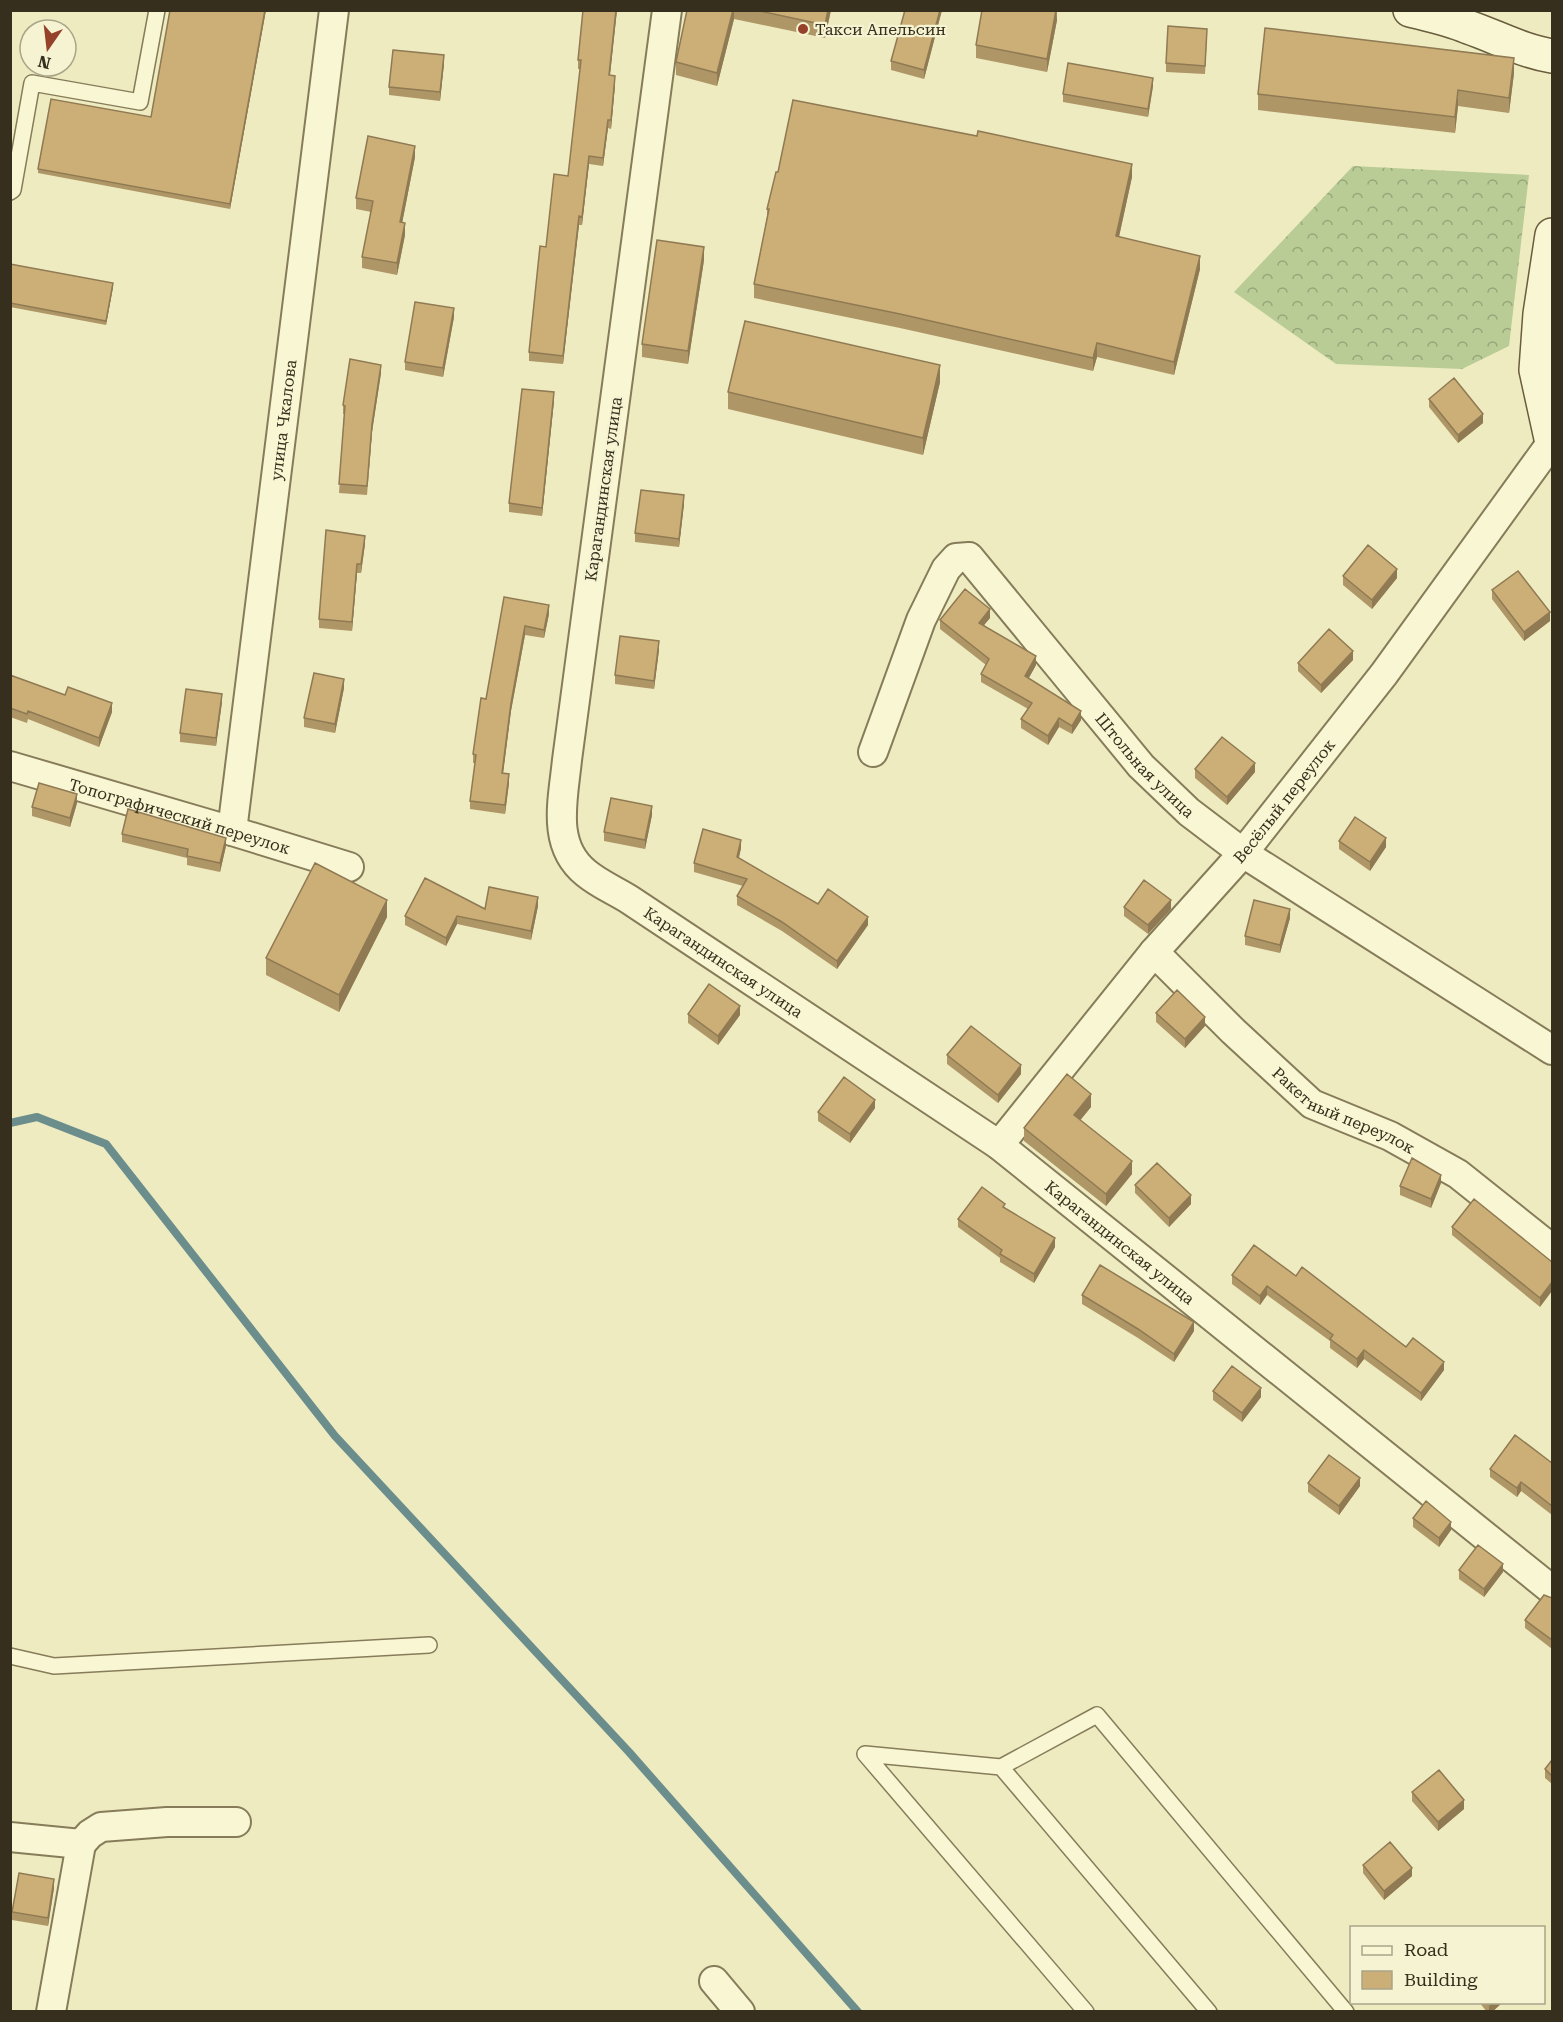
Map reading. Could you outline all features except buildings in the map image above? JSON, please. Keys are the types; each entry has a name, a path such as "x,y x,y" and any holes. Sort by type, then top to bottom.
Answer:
{"main road":[{"path":"1410,10 1468,26 1516,47 1552,56"},
{"path":"1552,235 1540,314 1536,370 1552,443"}],"street":[{"name":"улица Чкалова","path":"232,831 334,10"},
{"name":"Карагандинская улица","path":"667,10 567,760 561,827 569,852 585,873 999,1145 1552,1590"},
{"name":"Весёлый переулок","path":"999,1145 1154,952 1243,854 1384,674 1552,443"},
{"name":"Штольная улица","path":"873,752 921,620 946,569 956,558 969,556 1141,766 1189,812 1243,854 1552,1050"},
{"name":"Топографический переулок","path":"10,766 349,867"},
{"name":"Ракетный переулок","path":"1154,952 1233,1031 1312,1104 1390,1136 1458,1174 1552,1249"},
{"path":"51,2012 81,1844 90,1834 101,1827 167,1822 236,1822"},
{"path":"10,1836 81,1844"},
{"path":"714,1981 740,2012"}],"lane":[{"path":"10,192 13,190 32,83 140,102 157,10"},
{"path":"10,1656 54,1666 429,1645"},
{"path":"1086,2012 865,1754 1001,1767 1097,1715 1346,2012"},
{"path":"1001,1767 1209,2012"}],"green space":[{"path":"1353,166 1529,175 1509,346 1462,369 1336,364 1234,292"}],"waterway":[{"path":"10,1123 37,1117 106,1144 335,1436 629,1752 858,2012"}],"place":[{"name":"Такси Апельсин","path":"803,29"}]}
